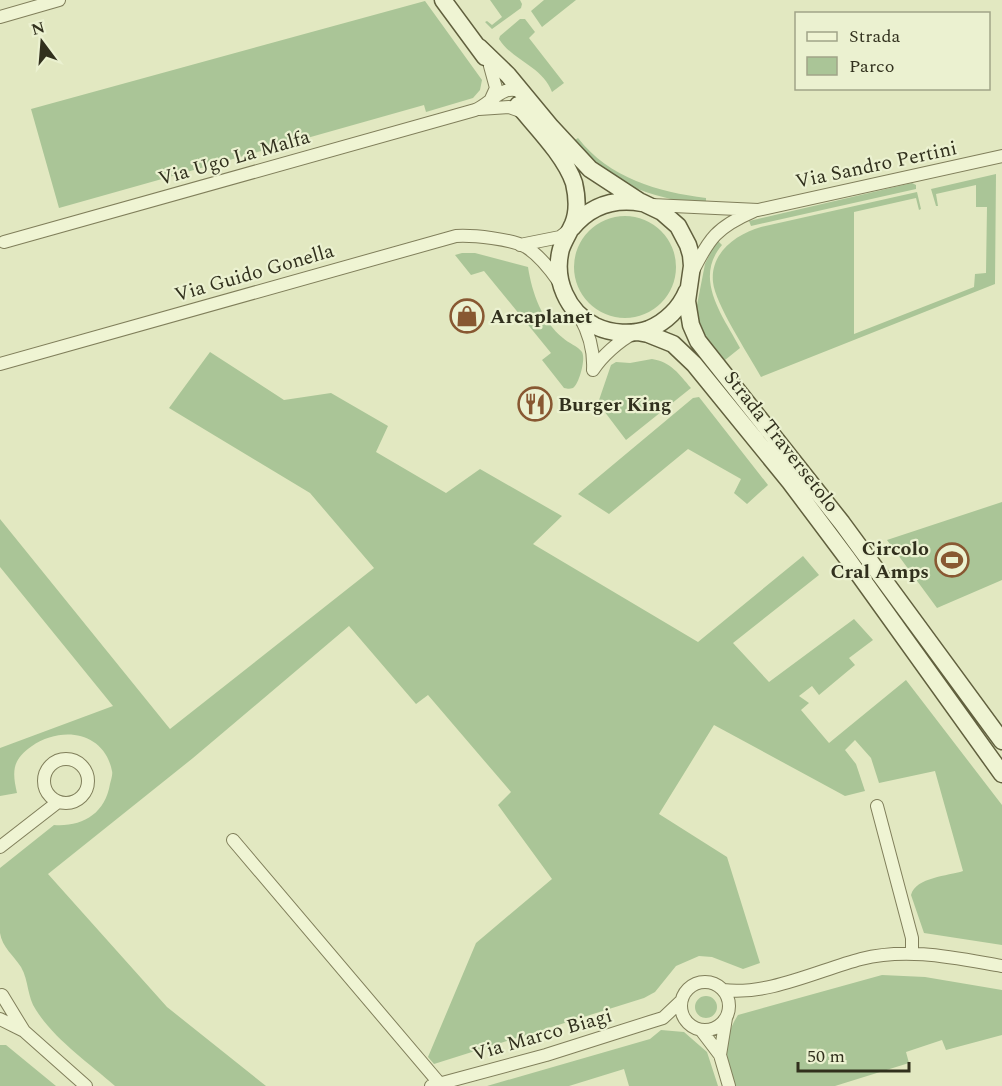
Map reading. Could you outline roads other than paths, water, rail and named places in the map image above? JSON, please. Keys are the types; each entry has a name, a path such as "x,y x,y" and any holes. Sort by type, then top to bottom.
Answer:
{"main road":[{"name":"Strada Traversetolo","path":"443,0 479,47 510,95 562,140 590,169 670,218 684,235 691,255 687,297 690,319 698,341 842,523 1002,741"},
{"name":"Strada Traversetolo","path":"479,47 510,95 564,165 573,181 575,218 562,246 559,266 561,286 576,312 601,329 622,333 637,332 653,327 671,315 684,297 689,282"},
{"name":"Strada Traversetolo","path":"571,228 585,214 603,205 622,200 647,204"},
{"name":"Strada Traversetolo","path":"637,332 673,344 694,364 790,482 1002,774"}],"street":[{"path":"0,17 59,0"},
{"name":"Via Ugo La Malfa","path":"4,242 475,110 510,95"},
{"name":"Via Sandro Pertini","path":"689,282 709,240 729,224 758,210 1002,156"},
{"name":"Via Sandro Pertini","path":"647,204 758,210"},
{"name":"Via Guido Gonella","path":"520,244 560,237 571,228"},
{"name":"Via Guido Gonella","path":"0,364 449,238 478,236 520,244 545,264 561,286"},
{"path":"576,312 586,328 594,360 593,370 625,338 637,332"},
{"path":"0,847 58,802"},
{"path":"878,806 912,938 912,953"},
{"path":"233,840 435,1085"},
{"path":"720,1055 728,1012 728,997 717,985 703,982 689,988 681,1001 685,1019 694,1028 701,1030 715,1028 728,1012 738,996 754,989 863,959 912,953 1002,966"},
{"path":"723,990 754,989"},
{"path":"1,993 24,1031"},
{"name":"Via Marco Biagi","path":"663,1017 681,1001"},
{"name":"Via Marco Biagi","path":"435,1085 546,1055 663,1017 685,1019"},
{"path":"0,1019 24,1031 86,1086"},
{"path":"701,1030 720,1055 729,1086"}],"place":[{"name":"Arcaplanet","path":"467,316"},
{"name":"Burger King","path":"535,404"},
{"name":"Circolo Cral Amps","path":"952,560"}]}
